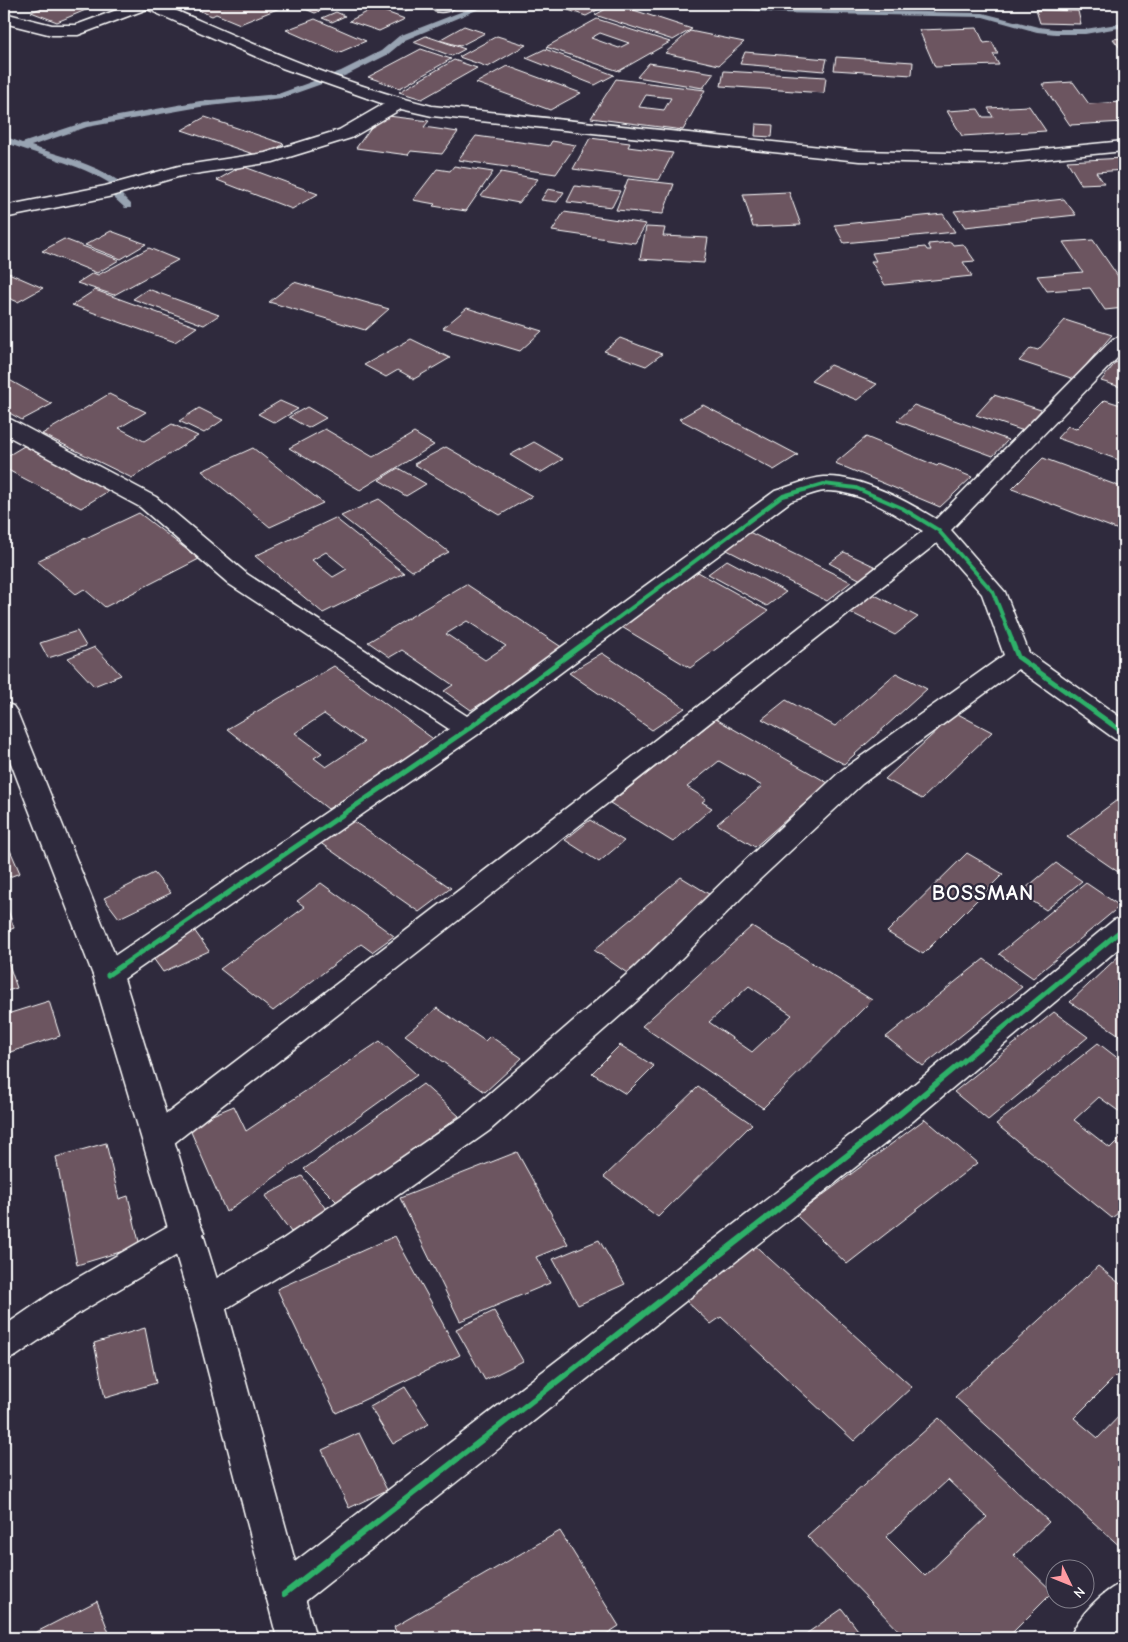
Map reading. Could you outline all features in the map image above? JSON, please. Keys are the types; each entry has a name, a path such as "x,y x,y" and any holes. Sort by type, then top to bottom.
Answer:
{"street":[{"path":"4,18 52,30 78,30 94,26 148,4 327,80 396,104 442,112 859,156 992,158 1124,146"},
{"path":"4,212 108,191 179,171 268,158 345,134 396,104"},
{"path":"158,1138 636,768 938,530 1120,343"},
{"path":"4,425 148,502 238,579 468,729"},
{"path":"108,975 468,729 782,496 824,484 856,488 902,508 938,530 993,592 1018,657 1124,733"},
{"path":"207,1302 295,1249 478,1122 644,976 748,874 852,777 1018,657"},
{"path":"4,712 108,975 207,1302 296,1638"},
{"path":"284,1594 890,1122 1124,928"},
{"path":"4,1345 70,1300 187,1232"},
{"path":"1089,1638 1124,1601"}],"building":[{"path":"61,4 100,4 57,22 31,12 49,5 54,7"},
{"path":"213,4 274,4 282,7 240,24 216,14 212,16 198,10"},
{"path":"293,4 336,4 315,13"},
{"path":"386,4 422,4 404,11"},
{"path":"580,4 609,4 586,16 568,10"},
{"path":"615,4 692,29 673,40 595,15"},
{"path":"375,8 405,19 379,31 349,21"},
{"path":"1036,10 1078,11 1081,24 1040,23"},
{"path":"336,12 345,16 332,22 322,18"},
{"path":"315,19 366,41 338,53 286,30"},
{"path":"597,19 670,42 619,71 546,47","holes":["600,33 629,43 619,48 591,38"]},
{"path":"464,26 485,33 460,46 439,40"},
{"path":"977,28 984,43 992,42 998,54 993,54 999,65 935,67 919,30"},
{"path":"690,31 744,42 719,65 665,53"},
{"path":"426,36 465,49 452,56 413,42"},
{"path":"497,36 526,45 488,67 459,57"},
{"path":"1124,38 1124,53 1113,39"},
{"path":"421,49 451,59 400,88 368,77"},
{"path":"545,49 614,75 595,85 526,58"},
{"path":"745,52 827,59 824,71 740,64"},
{"path":"836,57 913,62 912,75 834,70"},
{"path":"454,60 477,68 422,99 399,92"},
{"path":"649,63 714,73 703,88 637,77"},
{"path":"507,66 581,93 550,110 476,83"},
{"path":"724,71 826,77 824,93 721,86"},
{"path":"616,79 705,90 683,130 591,118","holes":["646,95 671,98 664,110 639,107"]},
{"path":"1073,82 1089,104 1124,102 1124,122 1070,125 1042,84"},
{"path":"1029,106 1046,131 962,136 947,111 978,109 983,117 993,117 988,108"},
{"path":"380,115 429,121 424,127 458,132 442,154 411,151 408,155 356,148"},
{"path":"205,117 284,144 262,157 182,130"},
{"path":"756,124 773,125 772,137 755,136"},
{"path":"476,136 549,146 552,141 576,145 556,174 458,160"},
{"path":"590,138 630,143 628,147 673,153 659,180 573,169"},
{"path":"1124,158 1124,170 1096,172 1104,183 1081,184 1067,161"},
{"path":"242,166 318,194 292,209 217,180"},
{"path":"454,166 493,172 466,211 433,206 435,204 413,200 437,169 450,171"},
{"path":"501,172 538,179 519,203 481,196"},
{"path":"628,179 674,184 663,214 616,210"},
{"path":"575,186 620,191 612,207 567,202"},
{"path":"548,189 564,192 557,202 541,200"},
{"path":"789,192 801,225 753,227 743,194"},
{"path":"1064,199 1076,215 965,227 954,211"},
{"path":"564,212 646,224 635,243 552,231"},
{"path":"943,214 955,232 844,243 834,225"},
{"path":"646,227 665,228 663,236 708,238 704,263 640,259"},
{"path":"111,231 146,244 121,259 85,245"},
{"path":"64,239 119,260 97,273 42,251"},
{"path":"1093,240 1124,285 1124,308 1105,310 1090,288 1047,291 1037,276 1083,272 1063,242"},
{"path":"951,242 953,245 963,244 975,261 963,262 972,276 885,285 871,261 876,261 872,253 925,247 927,250 931,250 928,244"},
{"path":"149,248 178,260 114,295 77,283 93,273 98,275"},
{"path":"4,271 43,288 18,302 4,296"},
{"path":"294,282 389,309 365,330 269,302"},
{"path":"148,289 219,315 204,325 133,299"},
{"path":"95,290 197,327 175,342 72,305"},
{"path":"467,308 542,331 520,351 443,328"},
{"path":"1065,320 1112,335 1074,379 1019,361 1031,348 1038,350"},
{"path":"620,338 662,354 646,366 604,351"},
{"path":"411,339 450,358 414,379 398,370 386,377 364,365"},
{"path":"1116,362 1124,364 1124,388 1101,381"},
{"path":"830,365 877,384 857,400 811,381"},
{"path":"4,377 52,404 22,420 4,410"},
{"path":"109,394 146,412 119,428 144,441 172,424 198,436 132,478 42,434"},
{"path":"994,395 1041,410 1024,431 976,415"},
{"path":"1105,400 1124,406 1124,458 1122,461 1057,438 1068,426 1076,429"},
{"path":"280,401 298,409 275,423 258,414"},
{"path":"703,405 798,455 774,470 679,419"},
{"path":"914,405 1008,440 993,456 897,421"},
{"path":"307,407 326,418 308,428 289,417"},
{"path":"199,408 223,420 204,433 179,421"},
{"path":"325,429 373,457 414,433 434,445 360,490 289,448"},
{"path":"866,437 937,466 939,464 972,477 940,507 835,463"},
{"path":"534,442 563,459 540,473 510,455"},
{"path":"24,446 110,490 81,508 4,468 4,458"},
{"path":"446,447 532,496 500,515 414,464"},
{"path":"253,448 323,503 270,527 202,471"},
{"path":"1043,458 1124,488 1124,532 1012,489"},
{"path":"398,468 426,484 406,496 379,480"},
{"path":"379,499 449,552 412,571 341,516"},
{"path":"139,513 199,559 105,607 84,589 76,594 37,561"},
{"path":"335,518 404,573 323,613 255,556","holes":["326,552 347,569 333,577 312,560"]},
{"path":"747,531 851,582 827,601 723,548"},
{"path":"844,552 876,567 861,580 829,563"},
{"path":"727,560 786,592 767,606 708,574"},
{"path":"698,572 768,611 690,668 620,626"},
{"path":"466,584 566,650 471,710 444,691 453,685 402,650 390,657 368,642","holes":["467,621 506,646 485,660 446,634"]},
{"path":"867,591 918,617 895,635 844,609"},
{"path":"77,631 86,646 48,658 40,643"},
{"path":"95,647 121,675 94,686 68,658"},
{"path":"602,653 685,708 652,730 569,673"},
{"path":"334,666 436,741 328,809 227,729","holes":["324,714 364,742 326,767 314,758 322,753 295,733"]},
{"path":"896,673 927,689 844,764 762,719 786,700 835,726"},
{"path":"956,713 992,732 922,799 885,779"},
{"path":"716,719 828,783 755,847 717,824 762,786 719,761 687,787 706,799 702,802 712,808 673,842 610,803"},
{"path":"1124,795 1124,876 1067,837"},
{"path":"350,819 451,888 419,912 319,842"},
{"path":"590,820 624,841 599,862 565,840"},
{"path":"10,850 20,873 4,879 4,853"},
{"path":"967,853 1003,874 923,954 887,932"},
{"path":"1056,863 1082,881 1046,910 1020,893"},
{"path":"154,873 171,893 119,918 104,898"},
{"path":"681,877 717,899 630,975 594,950"},
{"path":"321,883 394,936 372,952 361,944 273,1011 220,969 305,907 297,901"},
{"path":"1086,883 1120,906 1033,978 999,954"},
{"path":"4,898 14,928 4,932"},
{"path":"752,926 872,1000 763,1108 642,1026","holes":["749,986 792,1015 752,1052 709,1022"]},
{"path":"194,930 209,951 163,972 148,951"},
{"path":"4,950 17,988 4,992"},
{"path":"1124,951 1124,1038 1070,1002"},
{"path":"984,959 1022,987 923,1066 886,1037"},
{"path":"49,1001 60,1036 4,1054 4,1015"},
{"path":"437,1008 485,1041 490,1036 522,1058 485,1092 405,1035"},
{"path":"1054,1012 1088,1037 988,1120 954,1092"},
{"path":"380,1041 417,1075 226,1212 188,1125 234,1106 246,1131"},
{"path":"1098,1043 1124,1063 1124,1115 1099,1097 1074,1120 1110,1148 1124,1134 1124,1208 1112,1218 996,1124"},
{"path":"620,1045 654,1066 626,1094 592,1073"},
{"path":"423,1084 459,1116 339,1204 304,1169"},
{"path":"698,1087 752,1124 658,1217 604,1177"},
{"path":"925,1119 977,1163 847,1264 796,1215"},
{"path":"106,1143 119,1199 128,1196 140,1246 77,1265 56,1157"},
{"path":"517,1152 568,1244 536,1257 550,1283 460,1321 400,1198"},
{"path":"302,1176 328,1212 291,1232 265,1196"},
{"path":"395,1236 460,1355 336,1413 277,1289"},
{"path":"599,1240 625,1284 578,1305 553,1259"},
{"path":"751,1242 912,1387 854,1441 721,1317 711,1324 683,1298"},
{"path":"1098,1266 1124,1287 1124,1373 1121,1371 1074,1418 1098,1438 1124,1411 1124,1550 955,1397"},
{"path":"494,1311 523,1361 485,1380 456,1329"},
{"path":"145,1328 156,1383 105,1398 94,1343"},
{"path":"405,1387 429,1424 393,1444 370,1407"},
{"path":"939,1418 1049,1522 1014,1555 1046,1585 1046,1599 1007,1638 906,1638 807,1536","holes":["948,1480 987,1517 925,1576 886,1537"]},
{"path":"359,1433 387,1490 349,1508 322,1450"},
{"path":"560,1531 619,1626 600,1638 399,1638 394,1627"},
{"path":"97,1601 111,1638 25,1638"},
{"path":"842,1609 864,1638 800,1638"}],"waterway":[{"path":"22,146 85,125 200,104 279,96 344,73 384,53 402,38 487,4"},
{"path":"710,4 778,11 983,15 1037,30 1055,32 1085,31 1124,25"},
{"path":"4,139 22,146"},
{"path":"22,146 90,168 103,175 116,183 116,195 128,206"}],"cycle path":[{"path":"108,975 468,729 783,496 824,484 856,488 902,508 938,530 993,592 1018,657 1124,733"},
{"path":"284,1594 890,1122 1124,928"}],"district":[{"name":"BOSSMAN","path":"983,893"}]}
